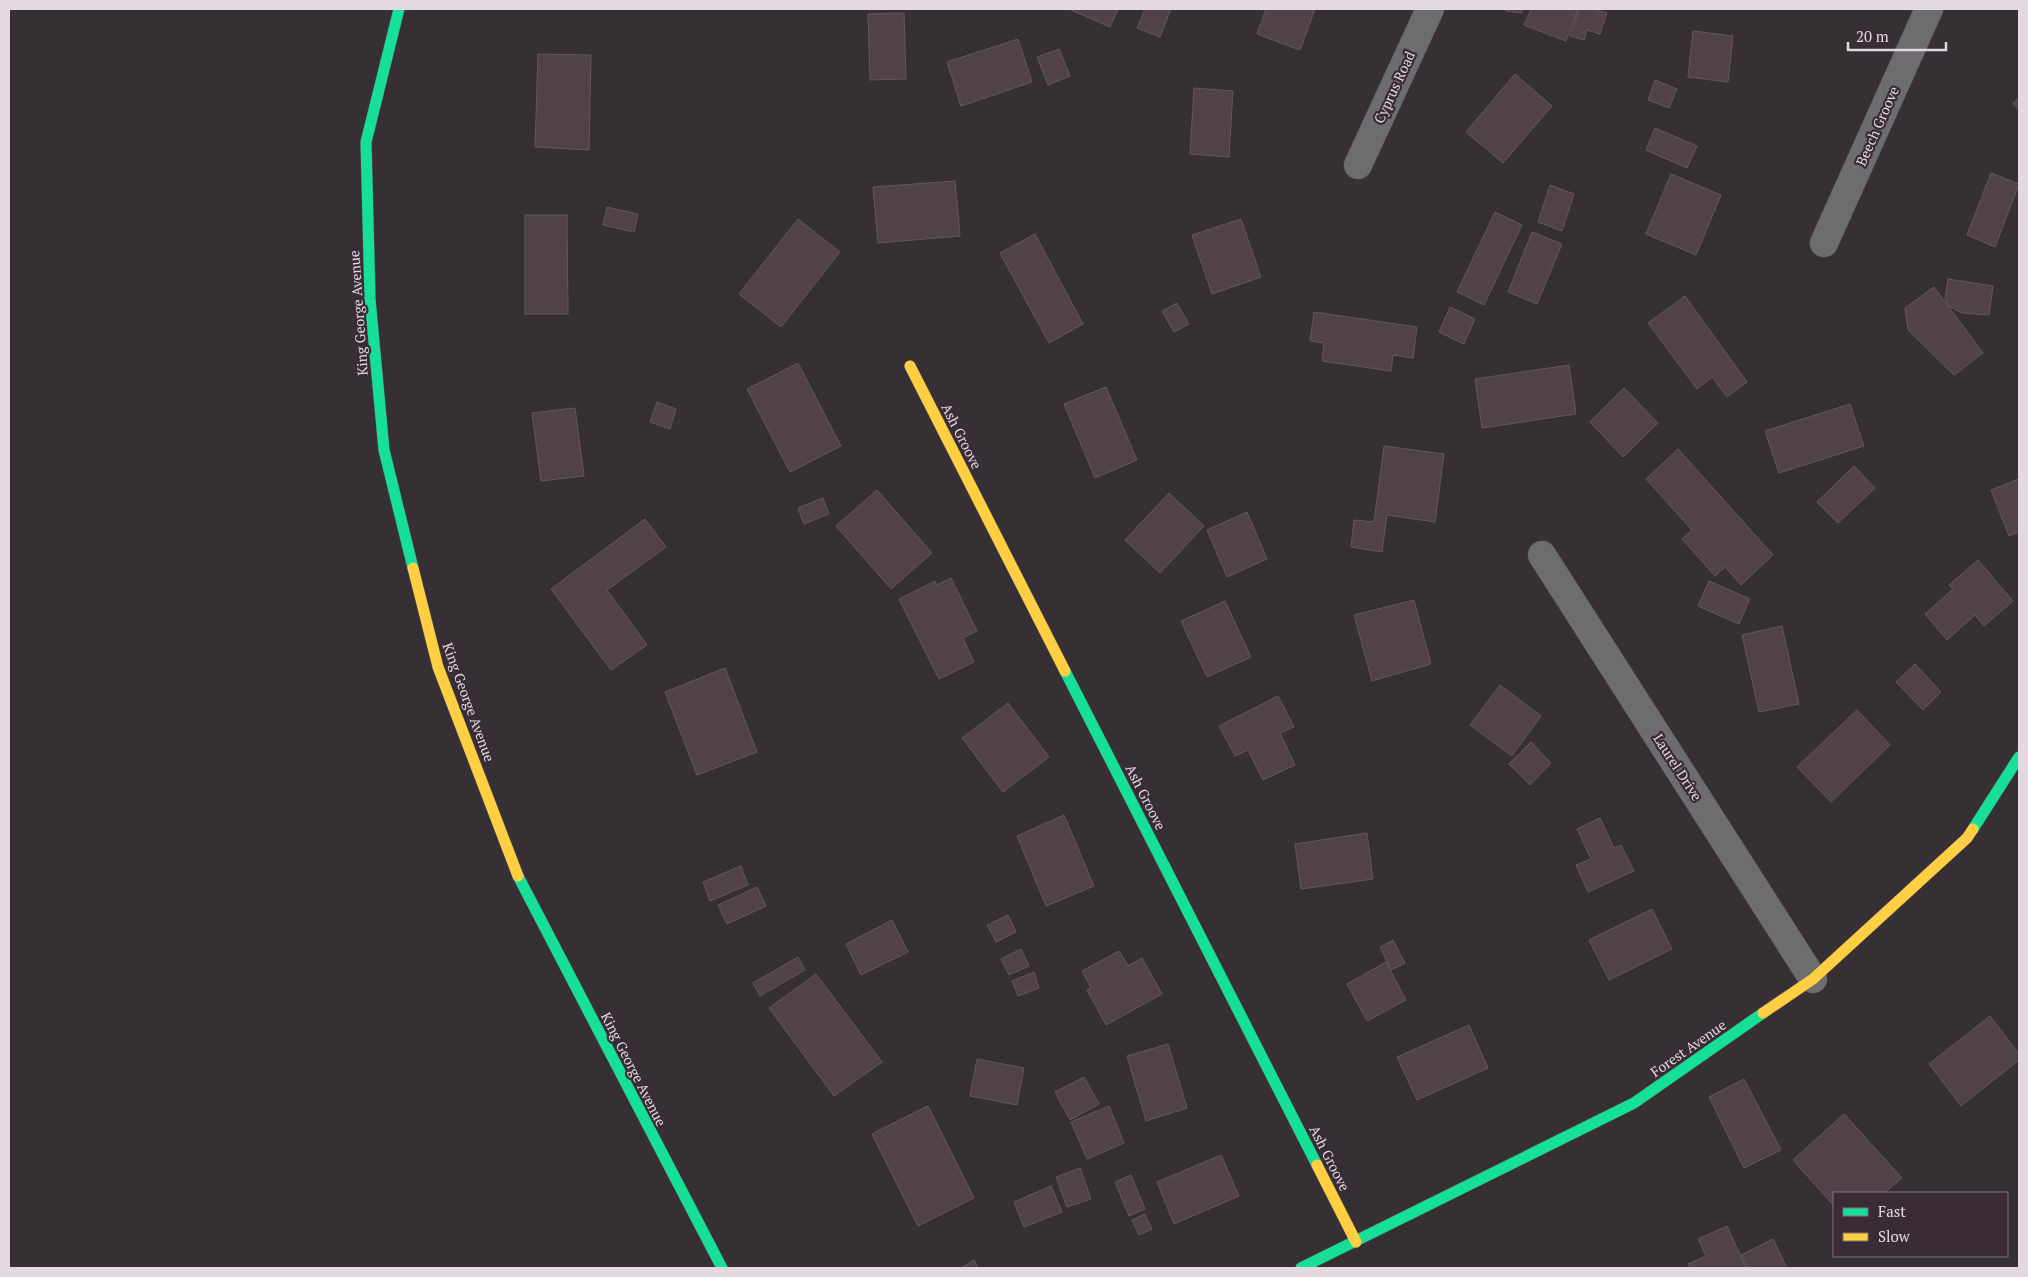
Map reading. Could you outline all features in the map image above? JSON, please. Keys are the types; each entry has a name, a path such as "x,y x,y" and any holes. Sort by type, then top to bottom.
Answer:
{"street":[{"name":"King George Avenue","path":"399,9 366,142 370,299 384,450 438,667 518,876 722,1268"},
{"name":"Cyprus Road","path":"1358,165 1430,9"},
{"name":"Beech Groove","path":"1824,242 1929,9"},
{"name":"Ash Groove","path":"910,366 1356,1242"},
{"name":"Laurel Drive","path":"1542,555 1813,979"},
{"name":"Forest Avenue","path":"1302,1268 1634,1104 1813,979 1967,838 2019,757"}],"building":[{"path":"1069,9 1118,9 1110,27"},
{"path":"1145,9 1171,9 1160,37 1137,28"},
{"path":"1266,9 1315,9 1300,50 1257,34"},
{"path":"1506,9 1522,9 1522,13 1506,11"},
{"path":"1531,9 1578,9 1566,41 1524,25"},
{"path":"1579,9 1594,9 1607,13 1600,34 1587,30 1584,40 1570,36"},
{"path":"904,13 906,79 870,80 868,14"},
{"path":"1693,31 1733,36 1728,82 1688,77"},
{"path":"1018,39 1032,82 961,106 947,62"},
{"path":"1059,49 1070,76 1048,85 1037,57"},
{"path":"538,54 591,55 589,150 535,147"},
{"path":"1515,74 1552,106 1503,163 1466,132"},
{"path":"1655,80 1677,89 1669,108 1648,100"},
{"path":"1194,88 1233,91 1229,157 1190,154"},
{"path":"2019,98 2019,110 2013,103"},
{"path":"1655,128 1697,146 1687,168 1646,150"},
{"path":"1991,173 2019,184 1995,247 1967,235"},
{"path":"1671,174 1721,195 1696,255 1646,234"},
{"path":"955,181 960,236 878,243 873,187"},
{"path":"1550,185 1574,194 1562,231 1538,222"},
{"path":"607,207 638,214 634,232 603,225"},
{"path":"1495,212 1522,225 1484,305 1457,292"},
{"path":"525,215 567,215 568,314 525,314"},
{"path":"798,219 840,252 781,327 739,294"},
{"path":"1241,219 1261,277 1212,294 1192,235"},
{"path":"1532,232 1562,244 1537,304 1508,292"},
{"path":"1035,234 1083,324 1049,343 1000,253"},
{"path":"1948,279 1993,286 1989,315 1962,313 1949,306 1945,299"},
{"path":"1934,287 1983,353 1954,375 1908,330 1905,308"},
{"path":"1685,296 1747,382 1727,397 1712,377 1697,389 1648,323"},
{"path":"1177,303 1189,324 1174,332 1162,311"},
{"path":"1450,307 1475,319 1464,344 1439,332"},
{"path":"1314,312 1417,327 1413,358 1393,355 1391,371 1322,361 1324,343 1310,341"},
{"path":"798,363 841,446 790,472 747,389"},
{"path":"1569,365 1576,414 1482,428 1475,379"},
{"path":"1106,387 1137,460 1095,478 1064,404"},
{"path":"1624,388 1658,423 1623,457 1590,422"},
{"path":"657,402 676,409 670,429 650,422"},
{"path":"1850,404 1864,446 1779,473 1765,431"},
{"path":"575,408 584,476 541,481 532,413"},
{"path":"1384,446 1444,454 1435,522 1387,515 1382,552 1351,547 1354,520 1374,522"},
{"path":"1678,449 1773,555 1741,585 1725,567 1715,576 1682,539 1692,530 1646,479"},
{"path":"1854,466 1875,488 1838,523 1817,502"},
{"path":"2019,479 2019,532 2009,536 1991,490"},
{"path":"877,490 932,553 891,589 836,526"},
{"path":"1169,493 1204,526 1160,573 1125,540"},
{"path":"823,498 829,514 804,524 798,508"},
{"path":"1247,512 1267,559 1227,577 1207,530"},
{"path":"645,519 666,547 607,590 647,645 611,670 551,589"},
{"path":"1978,560 2013,601 1984,626 1975,615 1947,640 1925,614 1953,589 1949,585"},
{"path":"951,578 977,631 963,638 974,662 939,679 899,599 935,581 937,585"},
{"path":"1709,581 1750,599 1739,624 1698,606"},
{"path":"1414,600 1431,664 1372,681 1354,615"},
{"path":"1225,601 1251,657 1207,677 1181,621"},
{"path":"1782,626 1799,704 1759,712 1742,635"},
{"path":"1915,664 1941,692 1923,710 1896,682"},
{"path":"725,668 757,752 697,775 665,692"},
{"path":"1500,685 1541,716 1512,756 1470,725"},
{"path":"1278,696 1294,727 1280,733 1295,765 1263,780 1248,750 1235,756 1219,726"},
{"path":"1008,703 1049,757 1003,792 962,738"},
{"path":"1857,710 1890,745 1831,802 1797,767"},
{"path":"1531,742 1551,763 1530,785 1509,764"},
{"path":"1064,815 1094,886 1046,906 1017,836"},
{"path":"1600,818 1614,848 1621,845 1634,871 1588,892 1576,865 1591,859 1577,829"},
{"path":"1367,833 1373,879 1301,889 1295,844"},
{"path":"741,866 748,885 710,901 703,882"},
{"path":"757,887 766,906 727,924 718,905"},
{"path":"1652,909 1672,949 1609,980 1589,940"},
{"path":"1008,915 1016,932 996,942 987,925"},
{"path":"892,920 908,952 861,975 846,944"},
{"path":"1393,940 1405,963 1391,970 1380,947"},
{"path":"1021,949 1029,966 1009,975 1001,959"},
{"path":"1119,951 1128,966 1142,958 1162,994 1106,1025 1087,990 1091,988 1082,971"},
{"path":"798,957 805,970 760,996 753,983"},
{"path":"1386,962 1406,1000 1367,1021 1347,984"},
{"path":"1034,972 1039,988 1018,996 1012,981"},
{"path":"816,974 882,1062 834,1096 769,1008"},
{"path":"1990,1016 2019,1054 2019,1060 1961,1106 1929,1064"},
{"path":"1469,1025 1488,1068 1417,1100 1397,1057"},
{"path":"1168,1044 1187,1108 1146,1121 1127,1056"},
{"path":"977,1059 1024,1068 1017,1105 970,1096"},
{"path":"1084,1077 1099,1104 1070,1120 1055,1092"},
{"path":"1744,1079 1781,1150 1744,1168 1709,1097"},
{"path":"928,1106 974,1198 918,1226 872,1134"},
{"path":"1109,1106 1124,1143 1087,1159 1071,1122"},
{"path":"1844,1114 1902,1178 1885,1192 1833,1192 1833,1205 1793,1160"},
{"path":"1221,1155 1239,1196 1174,1224 1157,1182"},
{"path":"1080,1168 1091,1199 1067,1207 1056,1177"},
{"path":"1131,1175 1145,1209 1129,1216 1115,1182"},
{"path":"1051,1186 1062,1212 1024,1227 1014,1202"},
{"path":"1145,1214 1152,1229 1139,1235 1132,1220"},
{"path":"1727,1226 1746,1268 1690,1268 1688,1264 1706,1256 1698,1239"},
{"path":"1773,1239 1787,1268 1748,1268 1741,1255"},
{"path":"974,1260 978,1268 961,1268"}],"traffic: fast":[{"path":"399,9 366,142 370,299 384,450 413,568"},
{"path":"1065,671 1317,1165"},
{"path":"1973,829 2019,757"},
{"path":"518,876 722,1268"},
{"path":"1301,1268 1634,1103 1763,1013"}],"traffic: slow":[{"path":"910,366 1065,671"},
{"path":"413,568 438,667 518,876"},
{"path":"1763,1013 1813,979 1967,838 1973,829"},
{"path":"1317,1165 1356,1242"}]}
